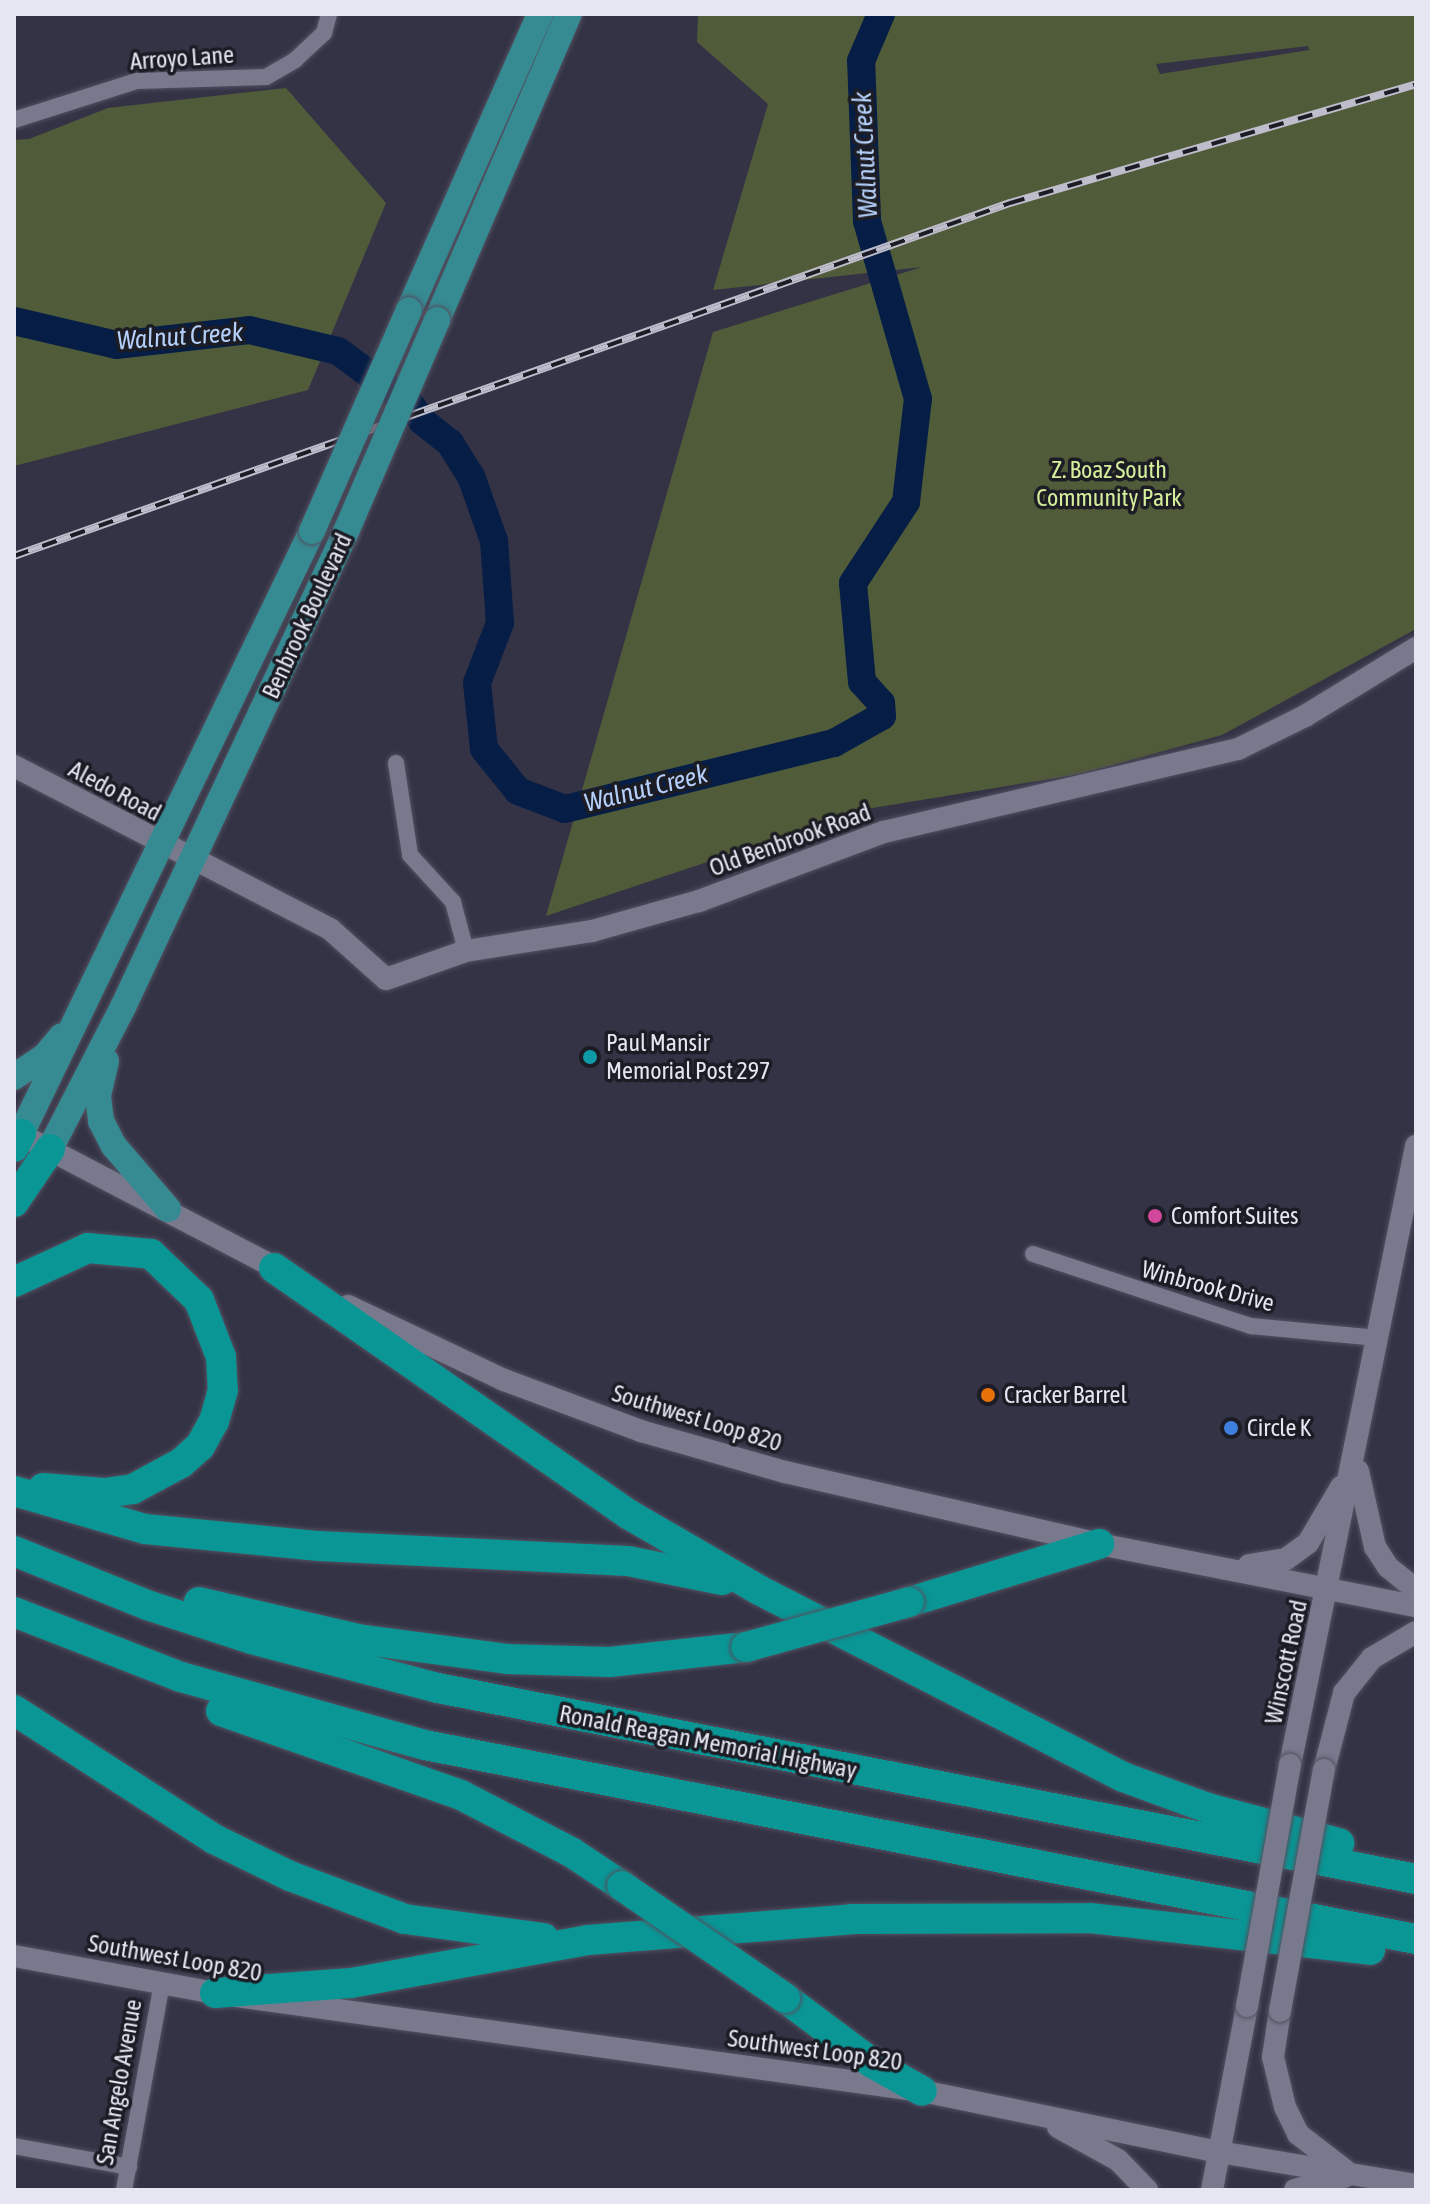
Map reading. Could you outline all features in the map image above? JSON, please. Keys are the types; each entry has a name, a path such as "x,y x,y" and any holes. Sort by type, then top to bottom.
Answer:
{"highway":[{"name":"Benbrook Boulevard","path":"14,1202 50,1149"},
{"path":"14,1282 88,1248 151,1254 199,1300 221,1357 223,1390 200,1446 161,1478 104,1493 58,1492 14,1481"},
{"path":"274,1268 628,1514 759,1590 1123,1777 1208,1808 1402,1859 1416,1867"},
{"path":"14,1491 145,1529 319,1546 628,1561 759,1590"},
{"path":"14,1543 40,1543 210,1605 428,1650 507,1659 610,1662 746,1647 909,1602 1099,1544"},
{"name":"Ronald Reagan Memorial Highway","path":"14,1551 236,1634 438,1688 1416,1879"},
{"path":"14,1612 181,1677 411,1741 1416,1939"},
{"path":"14,1631 120,1676 461,1795 571,1852 785,1998 872,2063 922,2091"},
{"path":"14,1710 214,1839 355,1903 405,1919 588,1940"},
{"path":"215,1993 351,1983 588,1940 982,1914 1190,1926 1416,1956"}],"main road":[{"name":"Benbrook Boulevard","path":"16,1137 83,1012 312,531 540,14"},
{"name":"Benbrook Boulevard","path":"50,1149 123,1007 345,534 569,14"},
{"name":"Old Benbrook Road","path":"191,861 330,929 386,979 466,951 592,931 699,901 884,832 1238,749 1305,716 1416,648"},
{"name":"Aledo Road","path":"14,766 191,861"},
{"path":"123,1007 100,1082 101,1121 114,1146 168,1209"},
{"path":"14,1077 45,1056 83,1012"},
{"name":"Southwest Loop 820","path":"16,1137 50,1149 274,1268 467,1364 641,1431 785,1472 1099,1544 1225,1566 1416,1606"},
{"name":"Winscott Road","path":"1212,2190 1290,1765 1356,1458 1416,1146"},
{"path":"1394,1255 1416,1223"},
{"path":"1225,1566 1264,1565 1286,1559 1308,1543 1356,1458"},
{"path":"1356,1458 1375,1547 1388,1567 1416,1590"},
{"path":"1352,2175 1298,2134 1285,2107 1273,2057 1324,1770 1344,1693 1372,1658 1416,1632"},
{"name":"Southwest Loop 820","path":"14,1956 215,1993 922,2091 1219,2152 1416,2185"},
{"path":"1033,2114 1118,2160 1147,2190"},
{"path":"1295,2190 1352,2175"}],"street":[{"name":"Arroyo Lane","path":"14,120 137,81 266,77 295,60 324,33 329,14"},
{"path":"396,763 410,855 453,902 466,951"},
{"name":"Winbrook Drive","path":"1033,1254 1251,1326 1377,1338"},
{"name":"San Angelo Avenue","path":"124,2190 162,1983"},
{"path":"14,2146 129,2167"}],"green space":[{"name":"Z. Boaz South Community Park","path":"698,14 1416,14 1416,629 1222,735 1080,774 866,809 546,916 713,332 922,267 713,290 768,104 697,42","holes":["1308,46 1309,50 1160,74 1156,64"]},
{"path":"286,88 386,203 308,390 14,466 14,140 29,139 108,108"}],"waterway":[{"name":"Walnut Creek","path":"14,321 116,345 249,330 338,351 411,405 422,421 450,443 471,476 494,541 500,623 477,683 484,749 518,791 565,809 834,743 882,716 881,703 862,682 853,583 906,502 918,399 867,221 861,61 881,14"}],"railway":[{"path":"14,556 1010,203 1416,84"}],"place":[{"name":"Paul Mansir Memorial Post 297","path":"590,1057"},
{"name":"Comfort Suites","path":"1155,1216"},
{"name":"Cracker Barrel","path":"988,1395"},
{"name":"Circle K","path":"1231,1428"}]}
